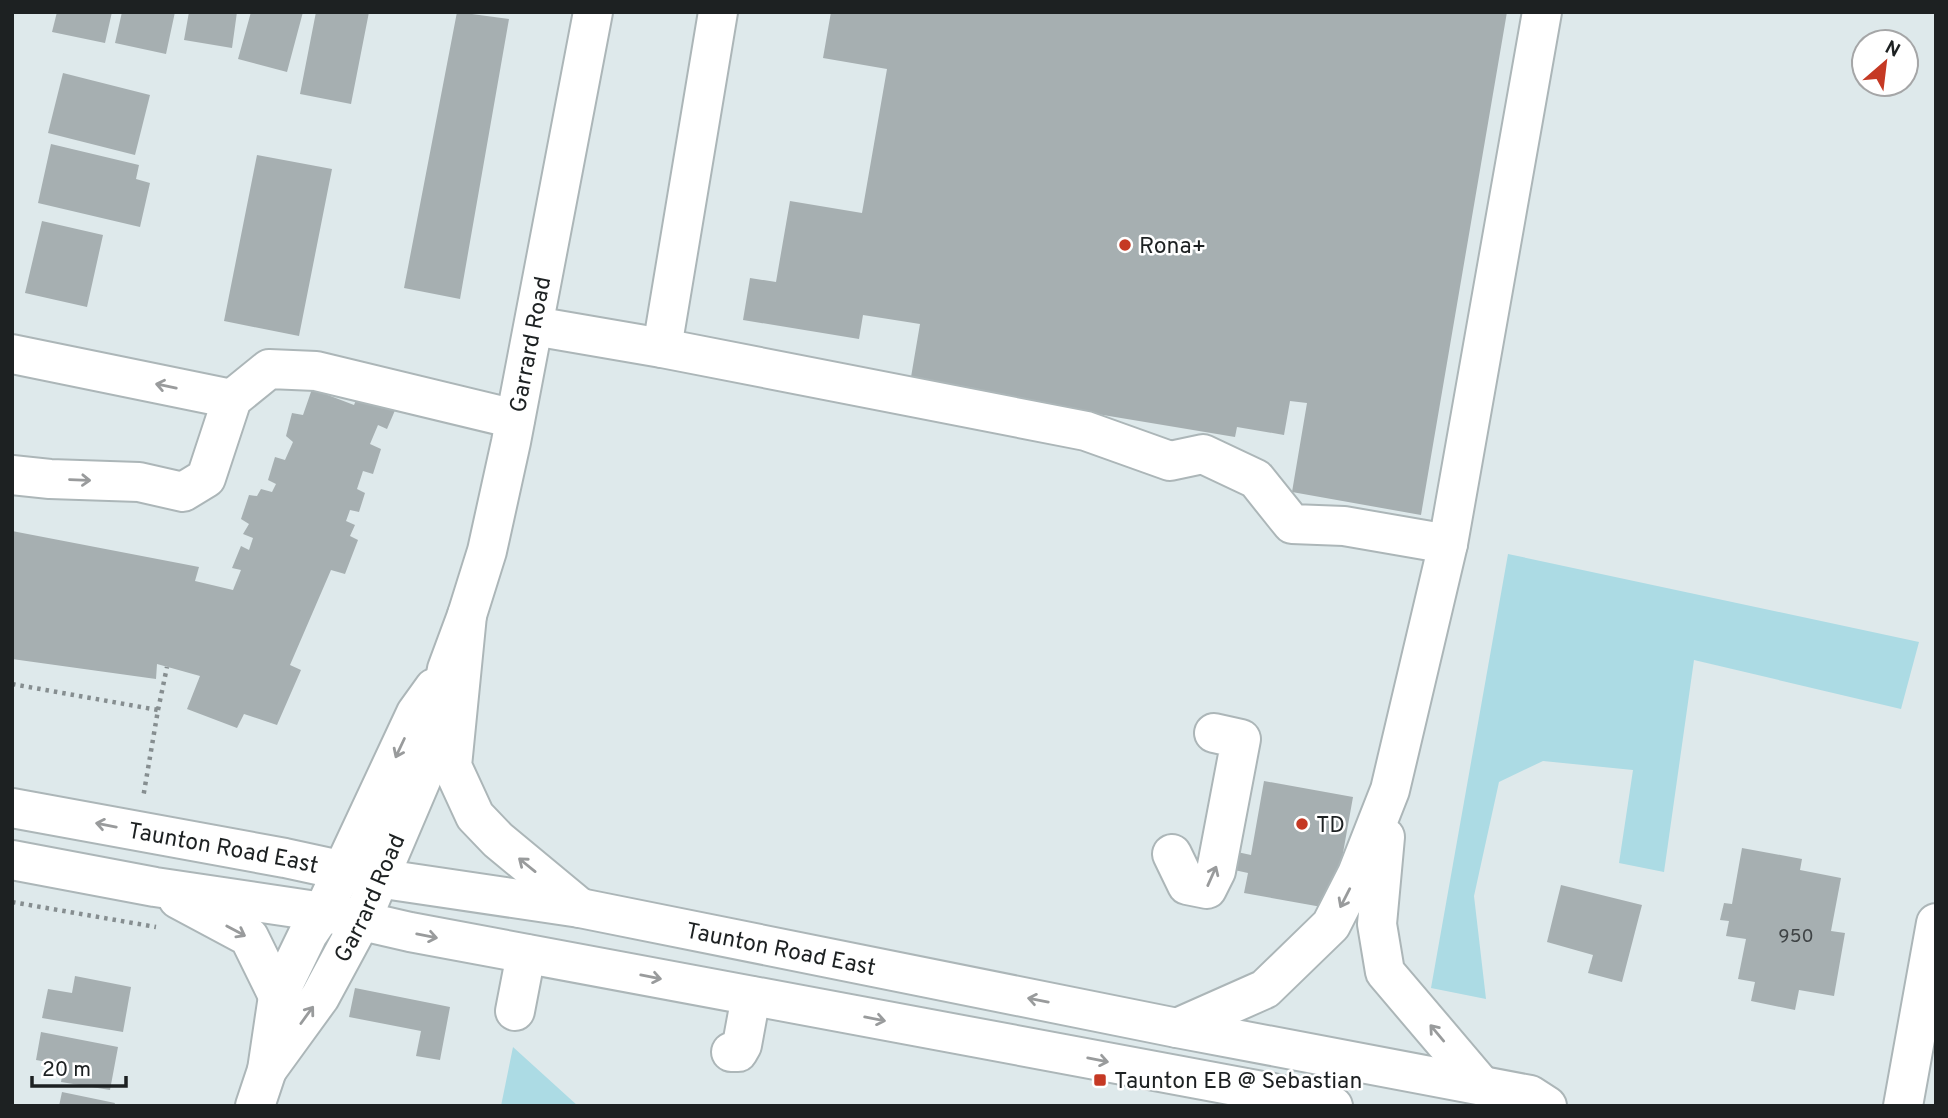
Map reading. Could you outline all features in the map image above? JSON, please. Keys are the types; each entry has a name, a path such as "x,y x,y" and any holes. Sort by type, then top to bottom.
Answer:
{"main road":[{"name":"Garrard Road","path":"267,1070 320,997 361,920 359,874 416,713 447,669 487,551 534,326 593,12"},
{"path":"662,348 718,12"},
{"path":"1481,1085 1385,972 1377,924 1390,790 1448,544 1542,12"},
{"path":"534,326 662,348 1086,431 1170,461 1203,453 1255,479 1292,524 1343,526 1448,544"},
{"path":"12,354 232,399"},
{"path":"12,475 50,480 139,482 183,492 206,478 232,399 269,369 316,371 515,419"},
{"path":"467,615 452,766 475,816 498,840 580,908"},
{"path":"1172,854 1187,885 1207,889 1216,870 1241,739 1214,733"},
{"path":"1177,1028 1265,989 1331,925 1357,874 1390,790"},
{"name":"Taunton Road East","path":"12,808 359,874 580,908 1177,1028 1530,1095 1547,1106"},
{"name":"Taunton Road East","path":"12,860 155,887 323,912 410,932 1272,1099 1333,1106"},
{"name":"Garrard Road","path":"256,1106 267,1070 278,996 308,934 323,912 359,874"},
{"path":"155,887 249,937 278,996"},
{"path":"1903,1106 1936,923"},
{"path":"515,1011 526,954"},
{"path":"731,1052 738,1052 742,1045 751,996"},
{"path":"1272,1099 1283,1047"}],"path":[{"path":"137,831 167,667"},
{"path":"12,684 158,710"},
{"path":"12,902 158,928"}],"shaded area":[{"path":"1508,554 1919,642 1901,709 1694,660 1664,872 1619,863 1633,770 1543,761 1499,782 1474,896 1486,999 1431,988"},
{"path":"513,1047 578,1106 501,1106"}],"building":[{"path":"57,12 112,12 105,43 52,32"},
{"path":"122,12 175,12 166,54 115,43"},
{"path":"189,12 237,12 232,48 184,40"},
{"path":"251,12 303,12 287,72 238,59"},
{"path":"316,12 369,12 351,104 300,94"},
{"path":"457,12 509,19 460,299 404,288"},
{"name":"Rona+","path":"831,12 1507,12 1421,515 1292,492 1307,403 1290,401 1284,435 1237,427 1235,437 910,383 920,324 863,315 859,339 743,320 750,278 776,282 790,201 862,213 887,69 823,58"},
{"path":"63,73 150,95 135,155 48,133"},
{"path":"51,144 139,165 136,179 150,183 140,227 38,203"},
{"path":"257,155 332,169 299,336 224,321"},
{"path":"42,221 103,235 87,307 25,293"},
{"path":"312,389 354,405 358,395 396,408 387,429 378,425 370,444 381,449 373,474 363,471 357,489 365,493 359,512 350,510 346,521 355,525 350,536 358,540 345,574 331,570 290,665 301,670 277,725 244,714 237,728 187,709 200,676 157,664 156,679 12,659 12,531 199,567 195,581 233,590 241,570 232,568 241,546 249,550 253,538 243,534 249,524 241,519 249,495 257,496 261,489 272,492 276,484 268,480 275,457 285,460 293,442 286,436 292,413 303,415"},
{"name":"TD","path":"1264,781 1353,797 1333,909 1244,893 1248,873 1225,868 1228,850 1251,855"},
{"path":"1742,848 1802,859 1800,870 1841,878 1831,931 1845,933 1834,996 1799,990 1795,1010 1751,1001 1755,982 1738,979 1746,939 1726,936 1729,921 1720,920 1724,903 1732,904"},
{"path":"1561,885 1642,905 1622,982 1588,973 1593,955 1547,942"},
{"path":"75,976 131,987 123,1032 42,1018 48,989 72,993"},
{"path":"355,988 450,1007 440,1060 416,1056 421,1031 349,1017"},
{"path":"41,1032 118,1047 110,1090 61,1082 64,1065 36,1060"},
{"path":"62,1092 115,1103 114,1106 59,1106"}],"place":[{"name":"Rona+","path":"1125,245"},
{"name":"TD","path":"1302,824"},
{"name":"Taunton EB @ Sebastian","path":"1100,1080"}]}
